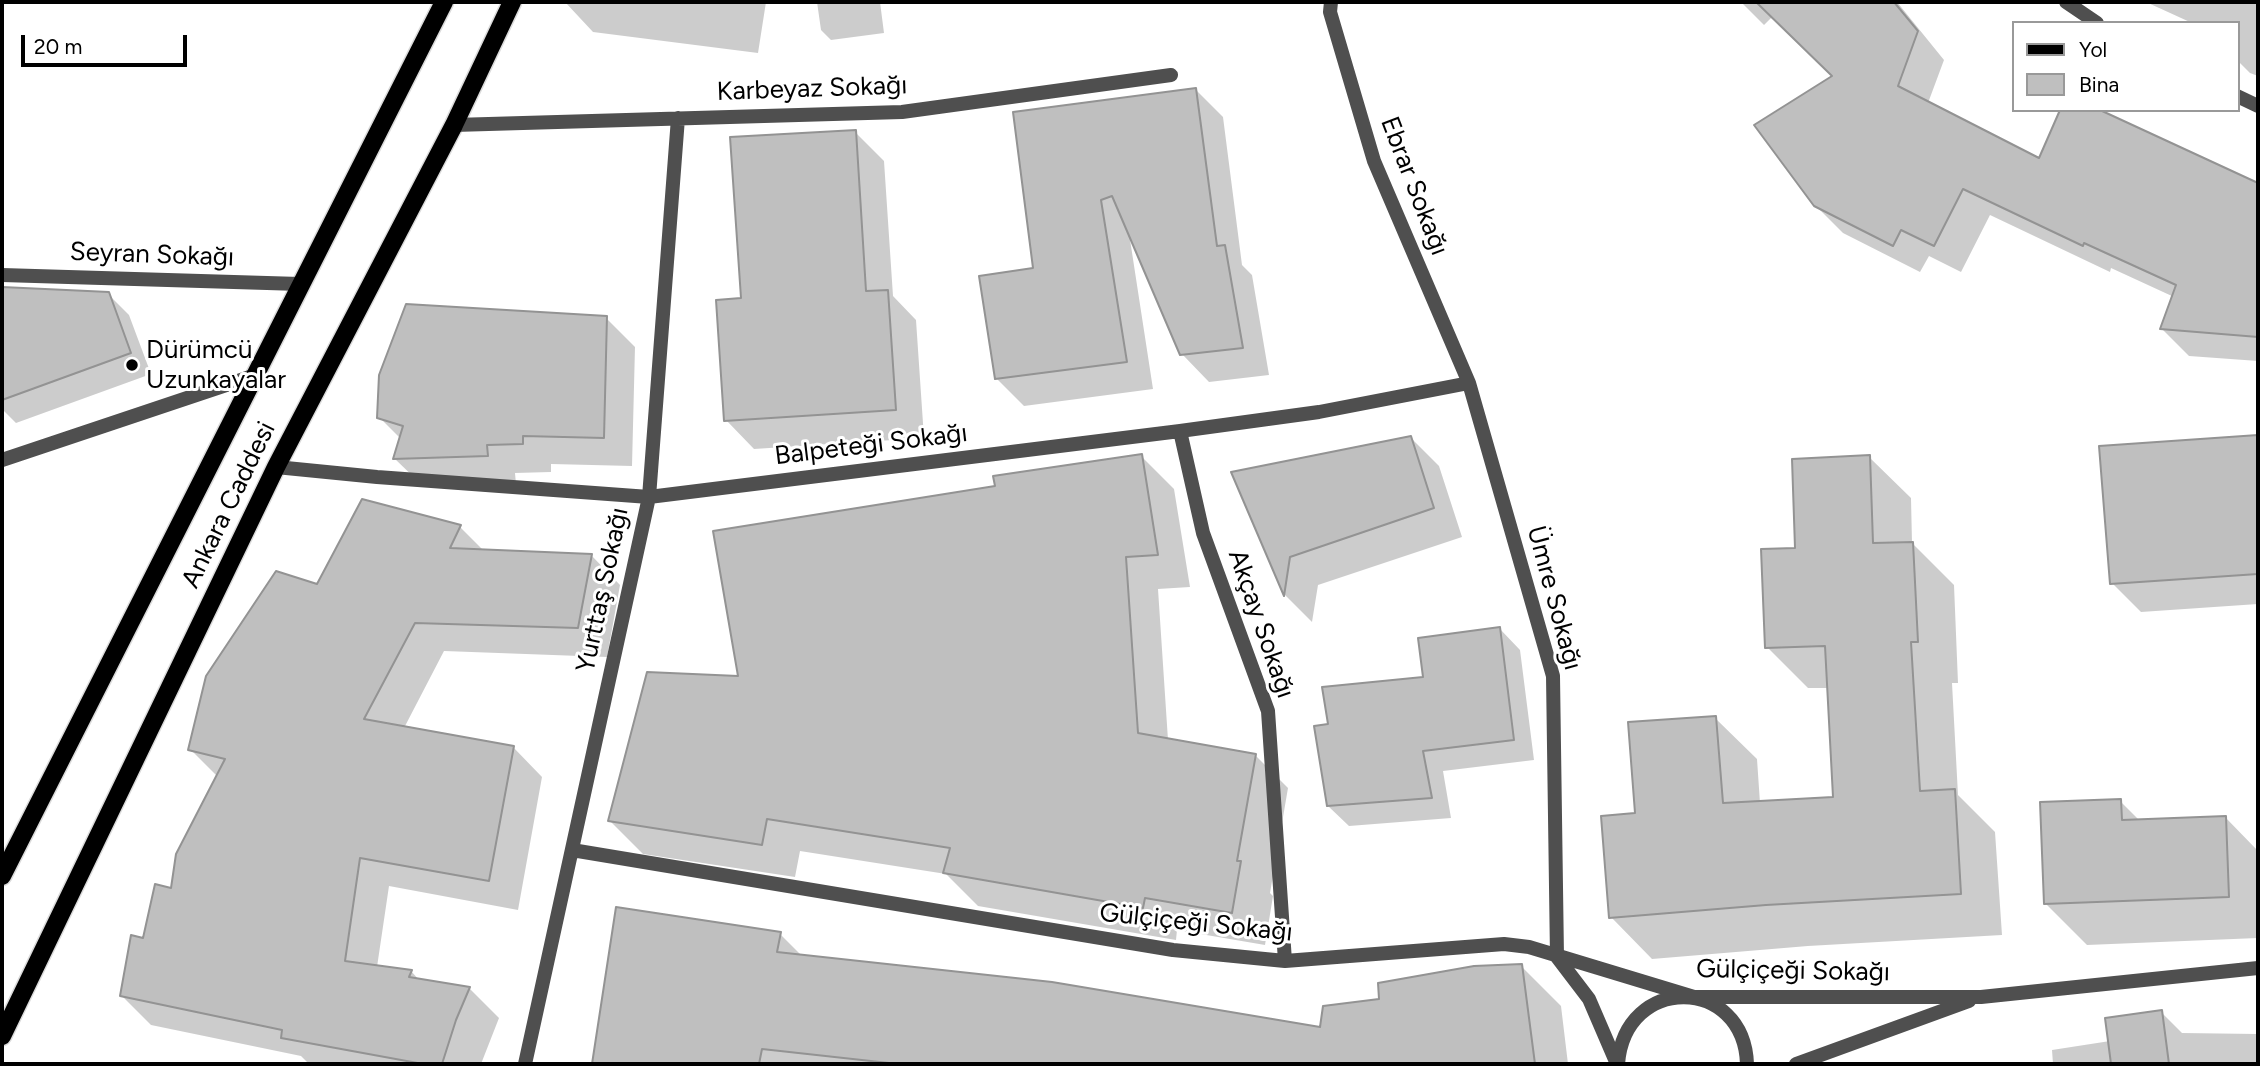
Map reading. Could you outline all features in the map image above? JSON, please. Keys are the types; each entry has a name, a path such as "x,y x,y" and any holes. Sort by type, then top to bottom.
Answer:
{"main road":[{"name":"Ankara Caddesi","path":"4,868 444,2"},
{"name":"Ankara Caddesi","path":"2,1036 276,467 454,125 512,2"}],"street":[{"name":"Ebrar Sokağı","path":"1331,2 1330,12 1374,162 1469,383"},
{"path":"2066,2 2094,21"},
{"name":"Karbeyaz Sokağı","path":"454,125 902,112 1171,75"},
{"path":"2239,97 2258,106"},
{"name":"Yurttaş Sokağı","path":"525,1064 649,497 678,118"},
{"name":"Seyran Sokağı","path":"2,275 300,284"},
{"path":"2,460 253,376"},
{"name":"Balpeteği Sokağı","path":"276,467 649,497 1319,412 1469,383"},
{"name":"Ümre Sokağı","path":"1469,383 1553,676 1557,957"},
{"name":"Akçay Sokağı","path":"1180,431 1203,533 1268,711 1285,961"},
{"name":"Gülçiçeği Sokağı","path":"572,850 1173,950 1285,961 1504,944 1529,947 1693,998 1981,996 2258,968"},
{"path":"1557,957 1588,999 1617,1064"},
{"name":"Gülçiçeği Sokağı","path":"1796,1064 1981,996"},
{"path":"1617,1064 1619,1047 1626,1029 1639,1014 1655,1003 1674,998 1693,998 1712,1004 1728,1015 1740,1032 1747,1051 1747,1064"}],"building":[{"path":"1756,2 1894,2 1918,31 1898,86 2039,158 2059,112 2104,112 2258,183 2258,337 2160,329 2176,285 2084,243 2083,246 1963,189 1934,246 1901,230 1893,246 1814,206 1754,125 1832,76"},
{"path":"1196,88 1217,246 1225,245 1243,348 1180,355 1112,196 1101,200 1127,362 995,379 979,276 1033,268 1013,112"},
{"path":"856,130 866,291 888,290 896,410 724,421 716,300 741,298 730,137"},
{"path":"2,287 109,292 131,353 2,400"},
{"path":"406,304 607,316 604,438 523,436 523,444 487,445 488,456 393,459 403,426 377,418 379,375"},
{"path":"2258,435 2258,574 2110,584 2099,446"},
{"path":"1411,436 1434,508 1290,557 1284,596 1231,472"},
{"path":"1142,454 1158,555 1126,557 1138,733 1256,754 1237,861 1241,861 1232,913 1145,898 1143,908 943,873 950,848 767,819 762,845 608,821 647,672 738,676 713,531 995,486 993,476"},
{"path":"1870,455 1873,543 1913,542 1918,642 1911,642 1920,791 1955,789 1961,894 1766,905 1609,918 1601,816 1635,813 1628,722 1716,716 1723,803 1833,797 1825,646 1765,648 1761,549 1795,548 1792,459"},
{"path":"362,499 461,525 450,548 592,554 578,628 415,623 364,719 514,746 489,881 360,858 345,961 412,970 409,977 470,987 442,1064 423,1064 281,1038 282,1030 120,996 131,935 143,938 155,884 171,888 176,854 225,759 188,750 206,676 276,571 317,584"},
{"path":"1500,627 1514,740 1423,751 1432,798 1327,806 1314,726 1328,724 1322,687 1423,677 1418,638"},
{"path":"2121,799 2122,820 2226,816 2229,897 2044,904 2040,802"},
{"path":"616,907 781,932 777,952 1052,982 1320,1027 1323,1006 1379,999 1378,983 1474,966 1522,964 1535,1064 898,1064 762,1049 759,1064 592,1064"},
{"path":"2162,1010 2169,1064 2111,1064 2105,1018"}],"place":[{"name":"Dürümcü Uzunkayalar","path":"132,365"}]}
